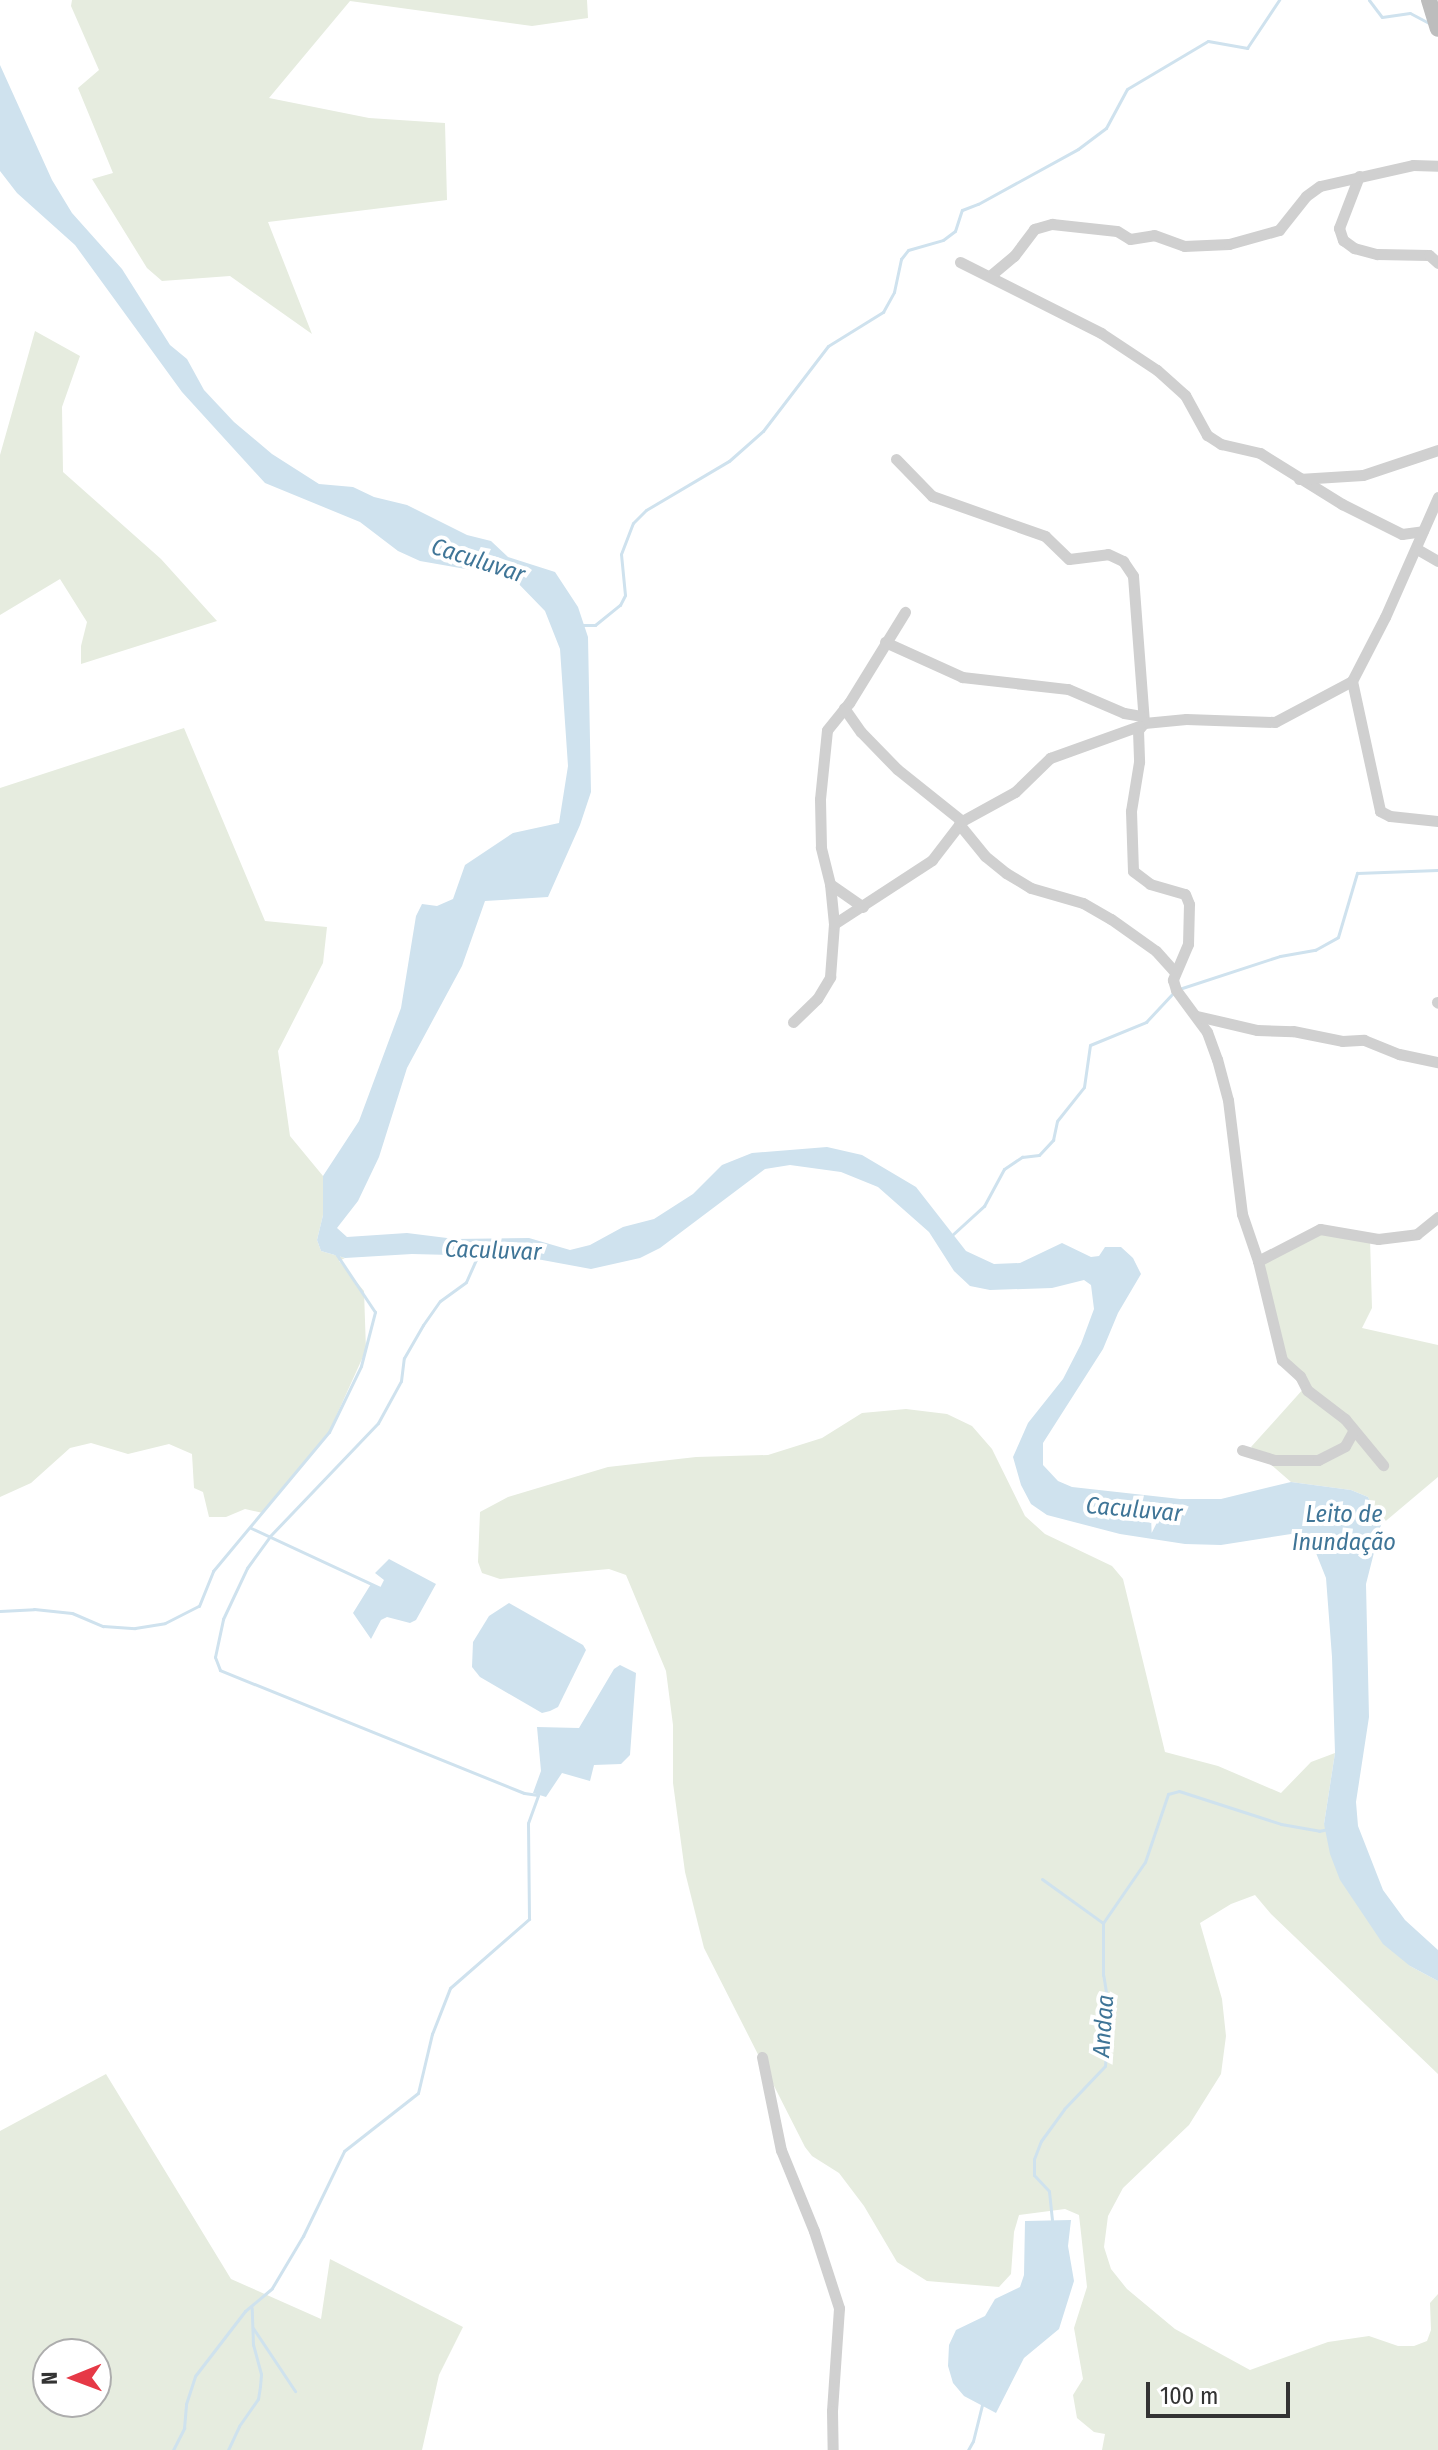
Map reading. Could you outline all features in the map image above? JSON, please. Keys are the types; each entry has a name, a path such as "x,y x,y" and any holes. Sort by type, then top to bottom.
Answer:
{"main road":[{"path":"1429,0 1438,29"}],"street":[{"path":"991,275 1014,256 1034,229 1052,224 1117,231 1130,239 1154,235 1184,246 1229,244 1279,230 1306,196 1320,186 1413,165 1438,166"},
{"path":"1359,176 1339,228 1343,240 1354,248 1377,254 1429,255 1438,263"},
{"path":"960,262 1101,333 1157,370 1185,395 1207,435 1214,440 1260,453 1299,479 1402,534 1423,531"},
{"path":"1299,479 1363,475 1438,450"},
{"path":"896,459 932,496 1045,536 1069,559 1108,554 1123,561 1133,576 1141,721 1139,762 1131,811 1133,871 1150,884 1185,894 1189,904 1188,944 1175,972 1176,990 1197,1016 1217,1059 1228,1100 1242,1214 1258,1261 1282,1360 1300,1376 1307,1390 1332,1407 1383,1465"},
{"path":"834,924 932,860 961,823 1007,797 1057,754 1099,743 1141,721 1275,722 1352,681 1417,549 1438,497"},
{"path":"1417,549 1438,561"},
{"path":"793,1022 827,987 834,924 830,884 821,847 820,799 827,730 905,612"},
{"path":"885,642 962,677 1068,689 1141,721"},
{"path":"1352,681 1380,811 1390,816 1438,821"},
{"path":"844,708 861,732 897,769 961,823 985,856 1006,873 1031,888 1083,903 1111,919 1156,951 1175,972"},
{"path":"830,884 863,907"},
{"path":"1197,1016 1257,1030 1293,1031 1342,1041 1364,1040 1399,1054 1438,1062"},
{"path":"1258,1261 1320,1229 1378,1239 1417,1234 1438,1217"},
{"path":"1242,1450 1274,1460 1318,1460 1345,1446 1354,1430"},
{"path":"762,2057 781,2150 814,2231 839,2308 832,2411 833,2450"}],"shaded area":[{"path":"72,0 587,0 588,18 532,26 350,1 269,98 369,118 445,123 447,200 268,222 312,334 230,276 162,281 147,268 92,179 113,173 78,88 99,70 71,6"},
{"path":"35,331 80,356 62,407 63,472 161,559 217,621 81,664 81,646 87,622 60,579 0,615 0,455"},
{"path":"184,728 265,921 327,927 323,963 278,1051 290,1136 323,1176 323,1215 317,1240 321,1251 345,1258 339,1261 364,1291 366,1350 329,1432 263,1513 245,1509 226,1517 209,1517 203,1492 194,1488 192,1454 169,1444 128,1454 91,1443 70,1448 31,1483 0,1497 0,788"},
{"path":"1320,1229 1370,1238 1372,1308 1362,1328 1438,1345 1438,1477 1381,1525 1368,1497 1351,1490 1291,1482 1251,1447 1305,1387 1285,1365 1258,1261"},
{"path":"906,1409 947,1414 972,1426 992,1449 1025,1516 1045,1534 1112,1566 1123,1579 1165,1752 1218,1766 1281,1793 1311,1762 1335,1753 1324,1824 1410,1966 1438,1981 1438,2074 1255,1895 1231,1904 1200,1923 1222,1999 1226,2036 1221,2074 1189,2125 1123,2188 1108,2216 1104,2247 1111,2269 1127,2289 1175,2329 1250,2370 1328,2342 1369,2336 1398,2346 1414,2346 1427,2341 1431,2330 1430,2303 1438,2294 1438,2450 1102,2450 1105,2434 1094,2432 1077,2418 1073,2395 1083,2379 1074,2328 1087,2287 1079,2215 1065,2209 1019,2215 1014,2232 1011,2274 999,2287 927,2281 897,2262 864,2206 839,2173 812,2156 805,2147 704,1948 685,1872 673,1783 673,1725 666,1671 626,1575 609,1569 500,1579 482,1573 478,1562 480,1512 508,1497 608,1467 696,1457 768,1455 822,1438 862,1413"},
{"path":"106,2074 231,2279 321,2319 330,2259 463,2327 439,2375 422,2450 0,2450 0,2131"}],"water":[{"name":"Leito de Inundação","path":"0,65 52,180 72,213 122,269 170,345 187,359 204,390 234,422 272,454 319,484 353,487 374,497 407,505 467,535 491,541 508,557 555,572 578,607 588,637 591,792 580,825 548,897 485,901 462,966 407,1068 379,1157 358,1201 337,1228 347,1237 407,1233 455,1239 529,1238 570,1250 590,1245 623,1227 654,1219 693,1194 722,1165 752,1153 827,1147 862,1155 916,1187 966,1251 994,1264 1020,1263 1062,1243 1091,1257 1099,1256 1105,1247 1121,1247 1133,1258 1141,1274 1118,1313 1103,1349 1043,1443 1043,1465 1058,1481 1072,1487 1180,1499 1221,1499 1291,1482 1351,1490 1368,1497 1381,1525 1366,1584 1369,1717 1356,1802 1358,1826 1383,1890 1405,1920 1438,1950 1438,1981 1410,1966 1383,1944 1340,1880 1330,1854 1324,1824 1335,1753 1332,1657 1326,1578 1312,1543 1291,1534 1221,1545 1185,1544 1120,1534 1047,1515 1031,1504 1021,1485 1013,1457 1028,1423 1063,1379 1094,1309 1091,1285 1084,1280 1052,1288 990,1290 970,1286 954,1271 929,1232 878,1187 841,1172 790,1165 765,1169 660,1248 640,1258 591,1269 526,1257 412,1254 345,1258 321,1251 317,1240 323,1215 323,1176 359,1121 401,1008 416,916 422,904 437,906 453,899 465,865 513,833 559,823 568,766 560,649 545,611 512,577 420,561 398,551 360,522 265,483 182,392 75,245 17,193 0,171"},
{"path":"389,1559 436,1584 416,1620 410,1623 387,1617 381,1620 371,1639 353,1613 371,1584 380,1588 384,1580 375,1573"},
{"path":"509,1603 583,1645 586,1650 558,1707 550,1711 542,1713 480,1677 472,1667 473,1642 489,1616"},
{"path":"620,1665 636,1673 630,1755 621,1764 594,1765 590,1781 562,1773 546,1797 533,1793 541,1771 537,1727 579,1728 614,1669"},
{"path":"1071,2220 1068,2246 1074,2281 1059,2329 1024,2358 996,2413 964,2396 953,2383 948,2366 949,2345 956,2330 985,2316 995,2299 1020,2287 1024,2275 1025,2221"}],"waterway":[{"path":"581,625 595,625 620,605 625,595 621,554 633,523 646,510 729,461 763,431 828,346 883,312 894,292 901,259 908,250 943,240 955,231 962,210 1078,149 1106,128 1127,89 1208,41 1247,48 1279,0"},
{"path":"1369,0 1382,17 1410,13 1431,24"},
{"path":"1179,989 1280,956 1315,950 1338,937 1357,873 1438,870"},
{"path":"951,1236 984,1206 1004,1169 1022,1157 1039,1155 1053,1140 1057,1121 1084,1087 1090,1045 1146,1022 1173,993"},
{"path":"0,1611 34,1609 72,1613 103,1626 135,1628 165,1623 199,1606 213,1571 329,1432 361,1366 375,1312 335,1252"},
{"name":"Caculuvar","path":"173,2450 184,2428 186,2404 195,2376 245,2311 272,2288 303,2236 344,2151 418,2093 432,2034 450,1988 529,1919 528,1823 538,1795 524,1793 220,1670 215,1657 223,1619 247,1568 270,1536 378,1423 401,1381 404,1358 423,1325 440,1301 466,1282 477,1257"},
{"path":"251,1528 380,1588"},
{"name":"Andaa","path":"1052,2220 1049,2191 1034,2175 1034,2159 1041,2141 1064,2109 1105,2066 1109,2011 1103,1975 1103,1923 1145,1862 1168,1794 1179,1791 1281,1824 1319,1831 1328,1829"},
{"path":"1042,1879 1103,1923"},
{"path":"228,2450 239,2426 258,2399 261,2374 253,2345 252,2308"},
{"path":"253,2328 295,2391"},
{"name":"Andaa","path":"968,2450 982,2405"}]}
